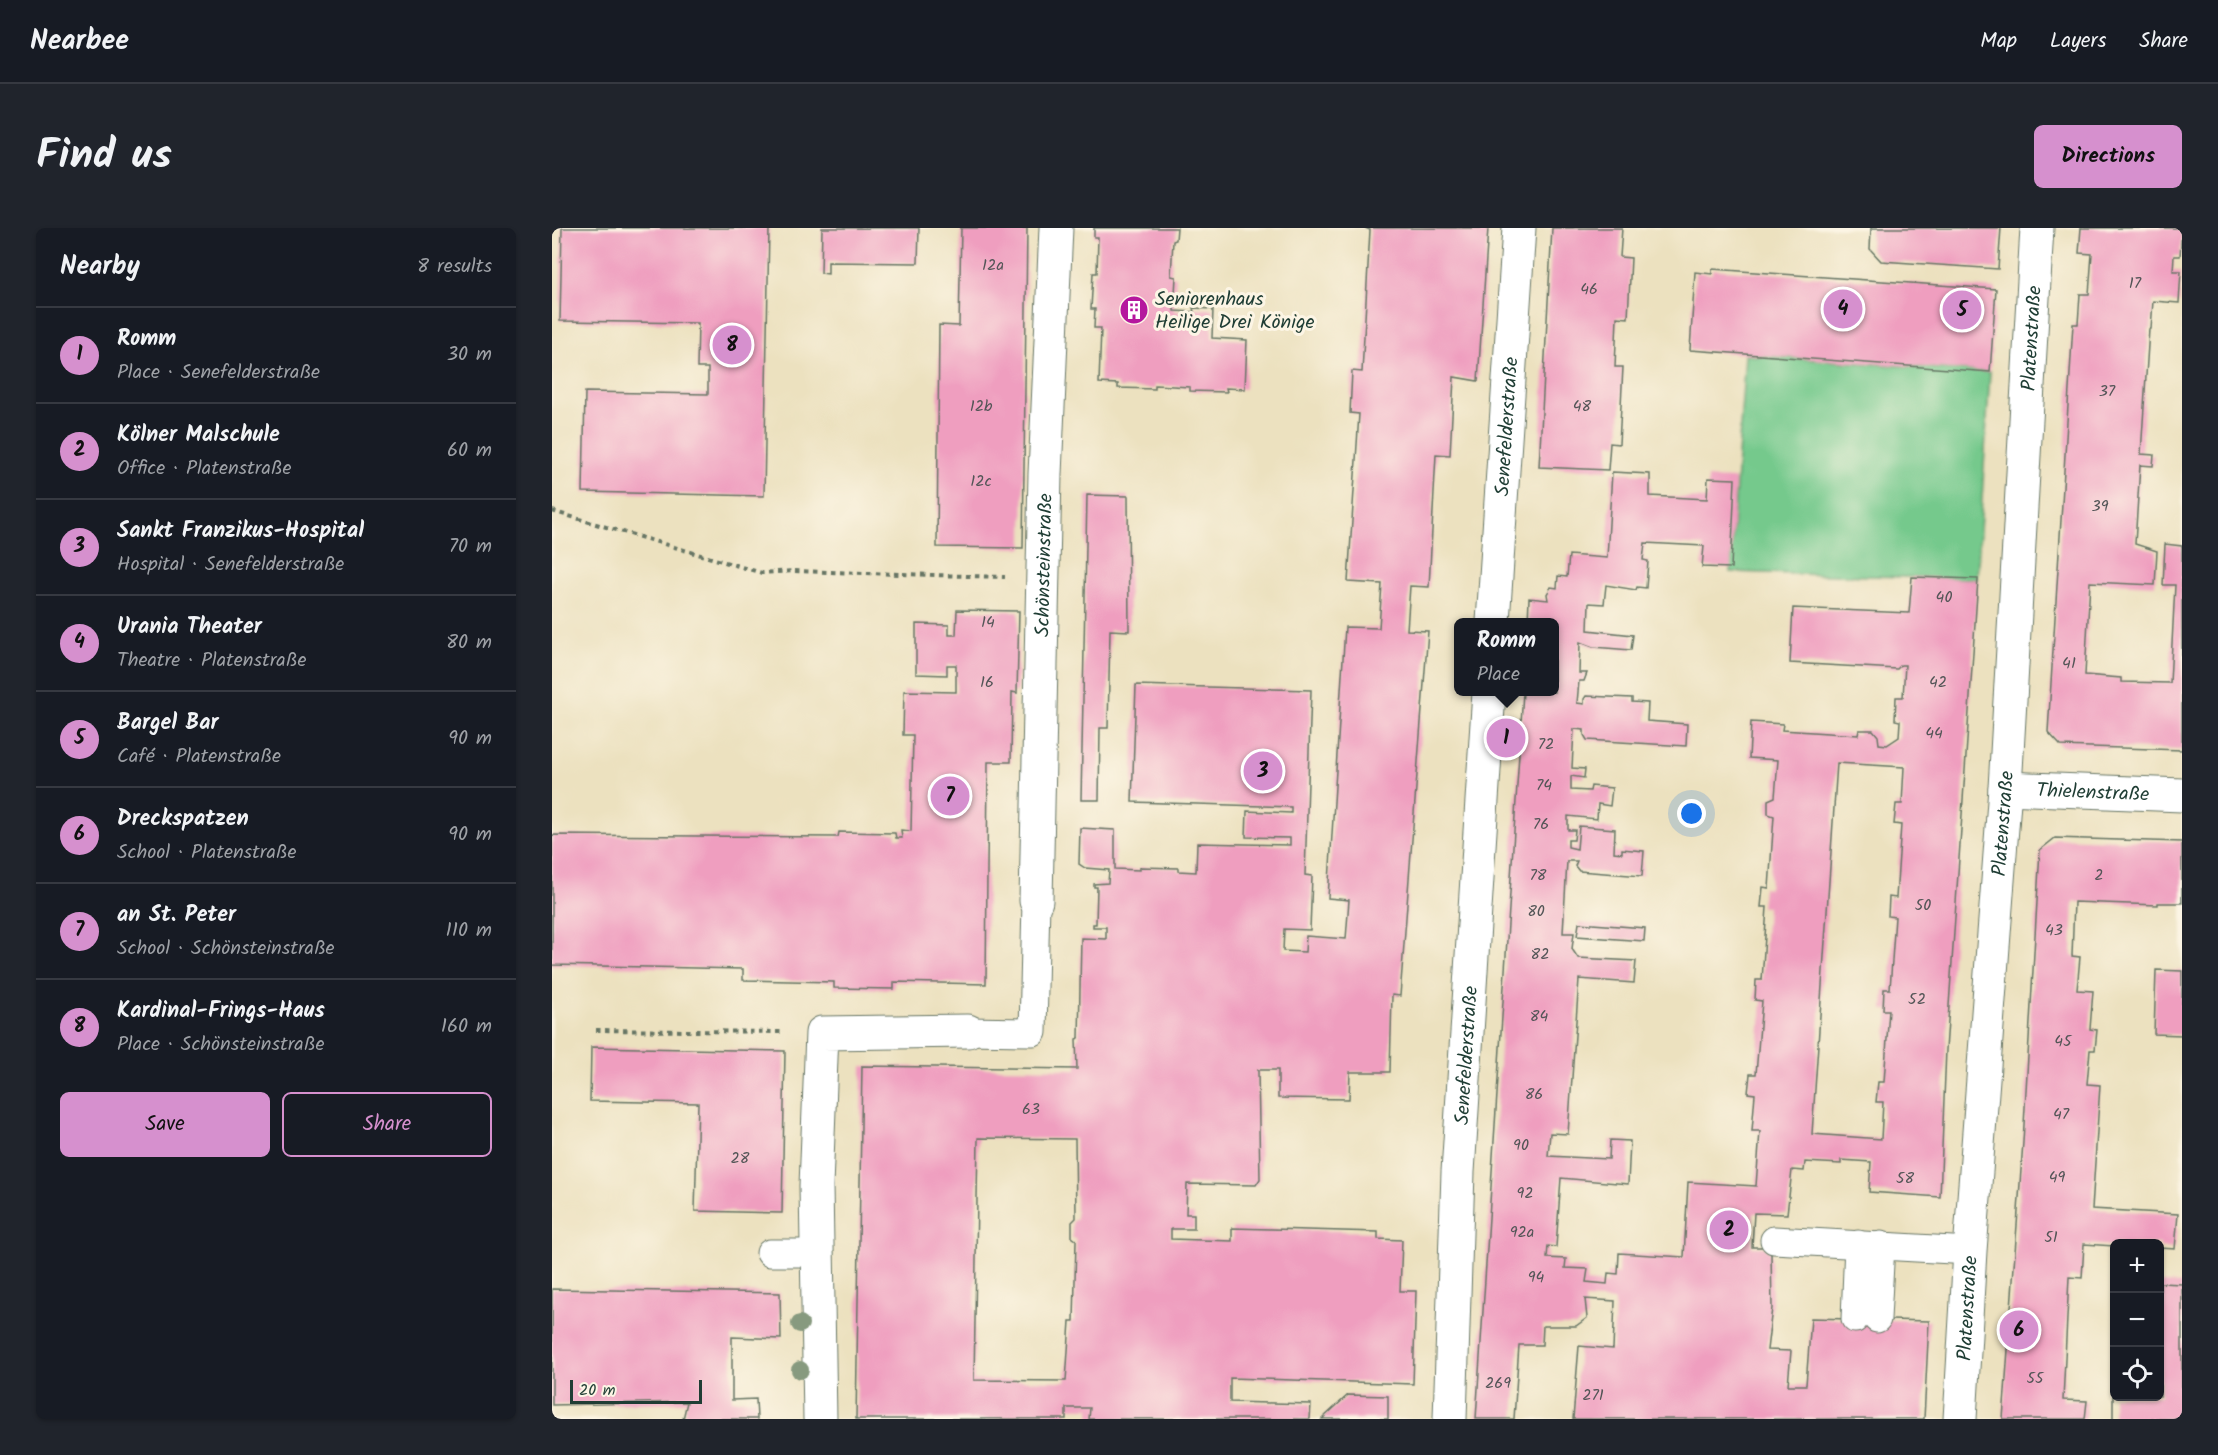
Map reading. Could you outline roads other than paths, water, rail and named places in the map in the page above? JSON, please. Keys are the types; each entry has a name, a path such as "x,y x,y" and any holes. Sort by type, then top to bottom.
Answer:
{"street":[{"name":"Schönsteinstraße","path":"1035,902 1046,474 1056,228"},
{"name":"Senefelderstraße","path":"1493,618 1519,228"},
{"name":"Platenstraße","path":"1960,1419 1970,1251 2005,788 2037,228"},
{"name":"Senefelderstraße","path":"1450,1419 1458,1172 1489,696"},
{"name":"Thielenstraße","path":"2005,788 2182,795"},
{"path":"820,1419 816,1186 822,1033 968,1031"}],"lane":[{"path":"968,1031 1033,1032 1035,902"},
{"path":"1774,1240 1970,1251"},
{"path":"1866,1319 1870,1245"},
{"path":"770,1253 817,1253"}],"place":[{"name":"Urania Theater","path":"1843,309"},
{"name":"Seniorenhaus Heilige Drei Könige","path":"1134,310"},
{"name":"Bargel Bar","path":"1962,310"},
{"name":"Kardinal-Frings-Haus","path":"732,345"},
{"name":"Romm","path":"1506,738"},
{"name":"Sankt Franzikus-Hospital","path":"1263,771"},
{"name":"an St. Peter","path":"950,796"},
{"name":"Kölner Malschule","path":"1729,1230"},
{"name":"Dreckspatzen","path":"2019,1330"}]}
